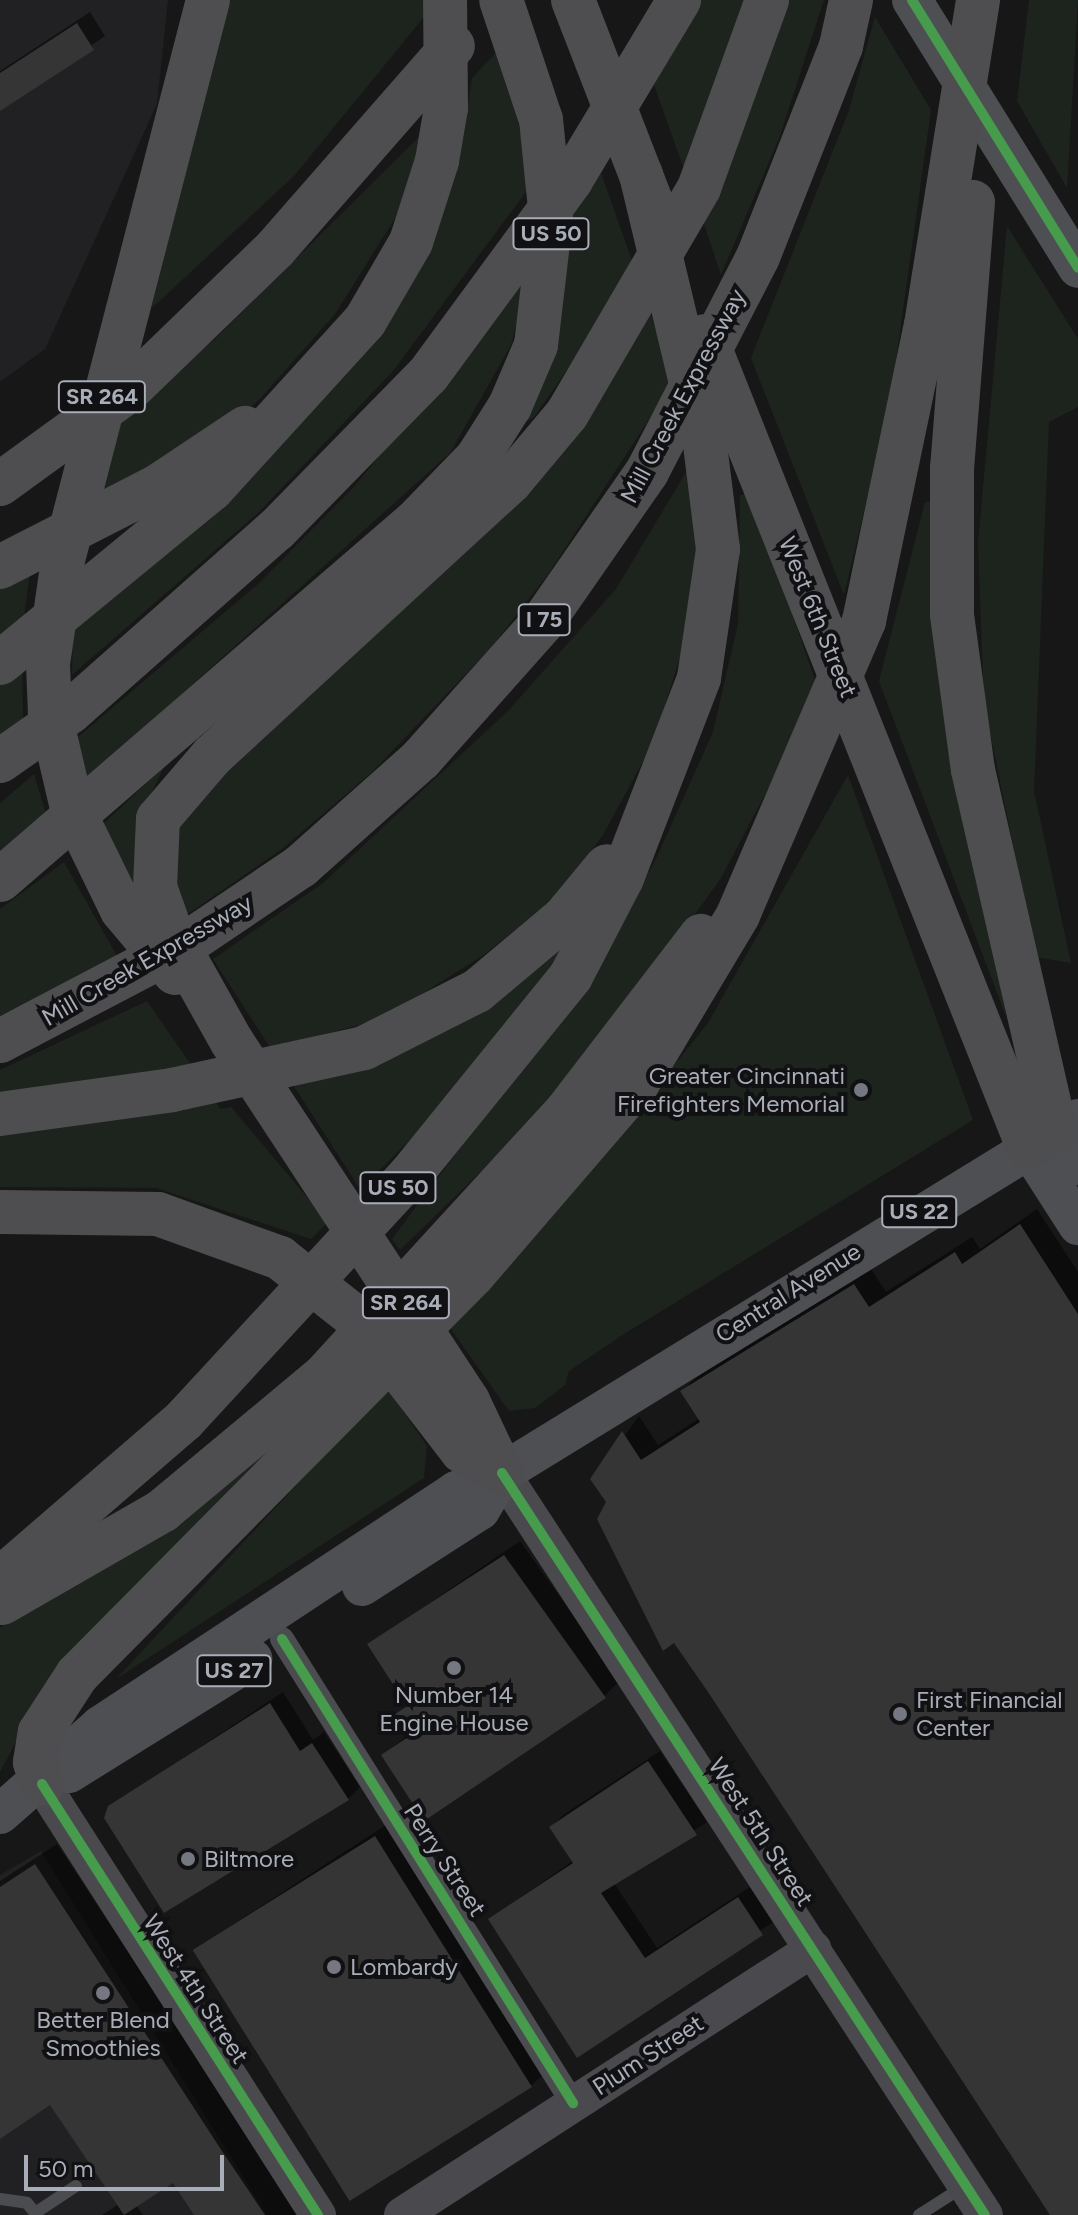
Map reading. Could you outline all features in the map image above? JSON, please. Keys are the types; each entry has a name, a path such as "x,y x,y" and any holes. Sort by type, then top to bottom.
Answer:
{"highway":[{"name":"SR 264","path":"208,0 63,560 48,664 62,775 101,872 122,910 232,1042 456,1414 502,1473"},
{"path":"0,663 212,489 336,359 411,242 446,108 445,0"},
{"path":"0,484 128,391 275,249 489,0"},
{"name":"US 50","path":"0,880 416,521 477,458 524,378 551,261 541,120 501,0"},
{"path":"566,0 591,42"},
{"name":"West 6th Street","path":"573,0 887,791 1060,1141"},
{"path":"0,761 70,712 276,530 428,375 571,180 679,0"},
{"path":"232,1042 172,935 152,855 158,819 180,788 450,542 567,414 699,188 767,0"},
{"name":"Mill Creek Expressway","path":"0,1041 187,943 301,866 421,759 542,623 647,472 751,271 841,46 851,0"},
{"path":"42,1784 35,1762 40,1732 77,1675 473,1275 637,1084 731,928 864,621 926,325 977,4"},
{"path":"977,4 975,171 952,468 952,615 973,770 1060,1141"},
{"name":"US 50","path":"0,1579 184,1420 499,1073 579,962 622,878 686,716 716,589 704,437 641,174"},
{"path":"0,567 158,486 336,359"},
{"path":"0,788 77,722 182,612"},
{"path":"0,1114 316,1063 376,1043 477,991 530,951 598,879 659,778 686,716"},
{"path":"0,1604 162,1511 323,1377 566,1112 782,816"},
{"path":"0,1212 138,1211 256,1245 349,1308 456,1414"}],"main road":[{"path":"912,0 1078,268"},
{"name":"West 6th Street","path":"1060,1141 1078,1225"},
{"name":"Central Avenue","path":"0,1814 42,1784 100,1726 456,1491 502,1473 1060,1141"},
{"name":"Central Avenue","path":"42,1784 98,1762 480,1510 502,1473"}],"street":[{"name":"West 5th Street","path":"502,1473 985,2215"},
{"name":"Perry Street","path":"282,1639 573,2103"},
{"name":"West 4th Street","path":"42,1784 318,2215"},
{"name":"Plum Street","path":"402,2215 813,1949"}],"lane":[{"path":"0,2199 27,2203 35,2213 76,2186"},
{"path":"919,2215 965,2186"}],"shaded area":[{"path":"0,0 168,0 157,104 45,349 0,382"},
{"path":"228,0 432,0 433,6 294,176 151,309"},
{"path":"696,0 745,0 685,172 654,85"},
{"path":"781,0 824,0 780,136 721,275 703,221"},
{"path":"1029,0 1078,0 1067,188 1017,101"},
{"path":"875,17 931,110 890,403 844,595 751,358 849,110"},
{"path":"501,47 532,184 393,371 260,511 72,675 73,622 440,214 463,139 472,78"},
{"path":"425,131 404,204 335,314 258,401 206,441 99,503 122,412 215,339"},
{"path":"600,170 636,272 534,417 509,432 561,314 572,213"},
{"path":"1007,226 1078,339 1078,407 1049,422 1034,791 1071,963 1036,957 984,703 978,542"},
{"path":"529,275 511,345 450,453 87,779 78,737 258,584 353,488"},
{"path":"650,313 674,381 549,573 490,649 372,772 282,849 185,916 173,880 181,813"},
{"path":"692,462 697,542 680,657 654,741 603,835 558,895 485,954 384,1018 271,1049 213,959 323,883 508,711 616,589"},
{"path":"751,494 819,692 721,878 576,1079 400,1250 392,1239 603,957 657,857 713,732 738,624 740,495"},
{"path":"934,501 953,743 1007,1019 879,681 925,502"},
{"path":"30,572 24,618 0,636 0,584"},
{"path":"22,661 23,719 0,738 0,678"},
{"path":"164,767 141,814 138,898 101,826"},
{"path":"34,774 46,814 0,851 0,803"},
{"path":"848,775 973,1120 624,1334 569,1371 565,1385 535,1408 509,1411 448,1325 560,1207 708,1023"},
{"path":"64,862 118,958 0,1016 0,909"},
{"path":"569,942 457,1094 360,1189 290,1080"},
{"path":"147,1001 192,1066 0,1094 0,1070"},
{"path":"215,1101 220,1109 231,1107 328,1222 311,1239 156,1188 0,1187 0,1134"},
{"path":"387,1388 427,1446 424,1478 116,1679"},
{"path":"314,1411 51,1675 0,1772 0,1628 153,1530"},
{"path":"41,1851 267,2215 0,2215 0,1875"}],"building":[{"path":"77,23 94,50 0,111 0,73"},
{"name":"First Financial Center","path":"1020,1224 1078,1314 1078,2215 1050,2215 708,1692 674,1643 663,1651 597,1519 606,1502 590,1479 622,1431 641,1460 700,1422 680,1391 854,1284 869,1307 955,1252 962,1264"},
{"path":"504,1555 606,1698 424,1821 381,1755 408,1737 394,1715 407,1706 367,1644"},
{"path":"270,1703 300,1751 312,1743 349,1800 164,1913 104,1818 108,1806"},
{"path":"648,1761 697,1835 601,1893 645,1958 738,1897 763,1935 577,2058 488,1919 573,1863 549,1827"},
{"path":"375,1836 532,2087 350,2201 193,1950"},
{"path":"35,1864 265,2215 194,2215 173,2183 124,2215 50,2105 0,2139 0,1887"}],"cycle path":[{"path":"912,0 1078,268"},
{"path":"502,1473 985,2215"},
{"path":"282,1639 573,2103"},
{"path":"42,1784 318,2215"}],"place":[{"name":"Greater Cincinnati Firefighters Memorial","path":"861,1090"},
{"name":"Number 14 Engine House","path":"454,1668"},
{"name":"First Financial Center","path":"900,1714"},
{"name":"Biltmore","path":"188,1859"},
{"name":"Lombardy","path":"334,1967"},
{"name":"Better Blend Smoothies","path":"103,1993"}]}
